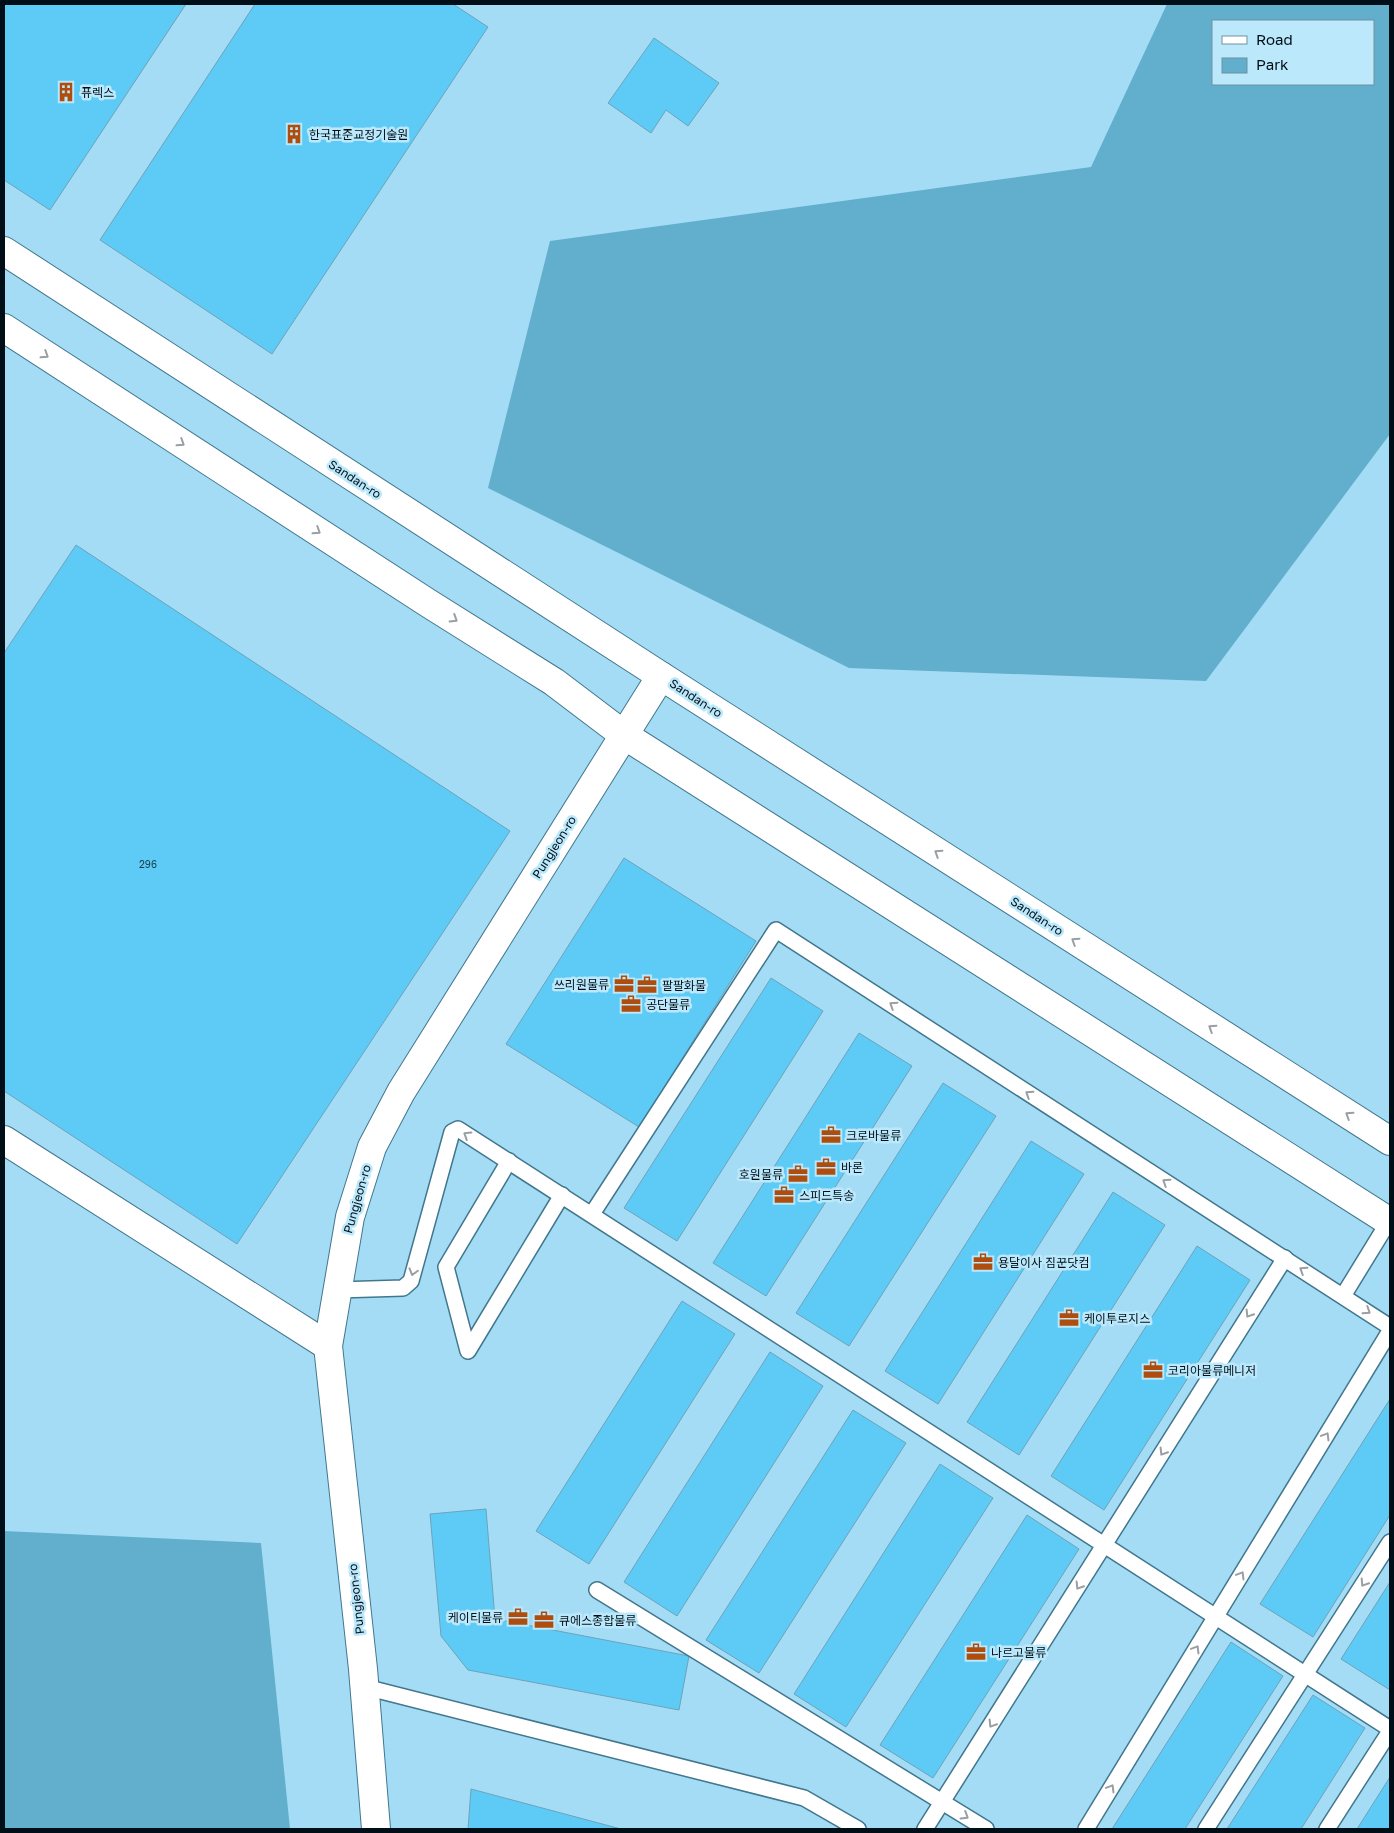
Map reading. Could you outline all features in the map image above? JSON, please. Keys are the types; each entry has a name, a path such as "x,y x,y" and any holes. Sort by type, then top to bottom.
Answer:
{"street":[{"name":"Sandan-ro","path":"4,251 660,676 1390,1142"},
{"path":"4,328 428,603 554,682 624,735 1390,1221"},
{"name":"Pungjeon-ro","path":"376,1829 365,1687 328,1346 350,1218 372,1147 401,1092 660,676"},
{"path":"4,1140 328,1346"}],"lane":[{"path":"592,1214 776,930 1390,1327"},
{"path":"338,1290 403,1288 410,1281 452,1132 458,1129 1216,1616 1390,1730 1327,1829"},
{"path":"509,1161 446,1267 468,1351 562,1195"},
{"path":"1344,1296 1390,1221"},
{"path":"925,1829 1285,1258"},
{"path":"1086,1829 1390,1331"},
{"path":"1206,1829 1390,1542"},
{"path":"597,1590 986,1829"},
{"path":"365,1687 804,1798 858,1829"}],"green space":[{"path":"1167,4 1390,4 1390,434 1206,681 849,668 488,488 550,241 1091,167"},
{"path":"4,1531 261,1543 290,1829 4,1829"}],"building":[{"name":"퓨렉스","path":"4,4 186,4 50,210 4,180"},
{"name":"한국표준교정기술원","path":"255,4 453,4 488,27 272,354 100,240"},
{"path":"654,38 719,83 688,126 666,110 651,133 608,103"},
{"path":"76,545 510,831 237,1244 4,1091 4,653"},
{"path":"624,858 756,941 639,1127 506,1044"},
{"path":"771,978 823,1011 677,1241 624,1208"},
{"path":"859,1033 912,1066 766,1296 713,1263"},
{"path":"943,1083 996,1116 849,1346 796,1313"},
{"path":"1031,1141 1084,1174 938,1404 885,1371"},
{"path":"1113,1192 1165,1225 1019,1455 967,1422"},
{"path":"1197,1246 1250,1280 1104,1510 1051,1476"},
{"path":"682,1301 735,1334 589,1564 536,1531"},
{"path":"770,1352 823,1386 677,1616 624,1582"},
{"path":"1390,1399 1390,1515 1313,1637 1260,1604"},
{"path":"853,1410 906,1443 759,1673 706,1640"},
{"path":"940,1464 993,1498 846,1727 794,1694"},
{"path":"486,1509 495,1619 689,1656 679,1710 468,1670 441,1636 430,1514"},
{"path":"1027,1515 1079,1549 933,1778 880,1745"},
{"path":"1390,1582 1390,1690 1341,1659"},
{"path":"1231,1642 1283,1676 1185,1829 1112,1829"},
{"path":"1313,1695 1365,1728 1301,1829 1227,1829"},
{"path":"1390,1777 1390,1829 1357,1829"},
{"path":"471,1789 621,1829 468,1829"}],"place":[{"name":"퓨렉스","path":"66,92"},
{"name":"한국표준교정기술원","path":"294,134"},
{"name":"쓰리원물류","path":"624,984"},
{"name":"팔팔화물","path":"647,985"},
{"name":"공단물류","path":"631,1004"},
{"name":"크로바물류","path":"831,1135"},
{"name":"바론","path":"826,1167"},
{"name":"호원물류","path":"798,1174"},
{"name":"스피드특송","path":"784,1195"},
{"name":"용달이사 짐꾼닷컴","path":"983,1262"},
{"name":"케이투로지스","path":"1069,1318"},
{"name":"코리아물류메니저","path":"1153,1370"},
{"name":"케이티물류","path":"518,1617"},
{"name":"큐에스종합물류","path":"544,1620"},
{"name":"나르고물류","path":"976,1652"}]}
